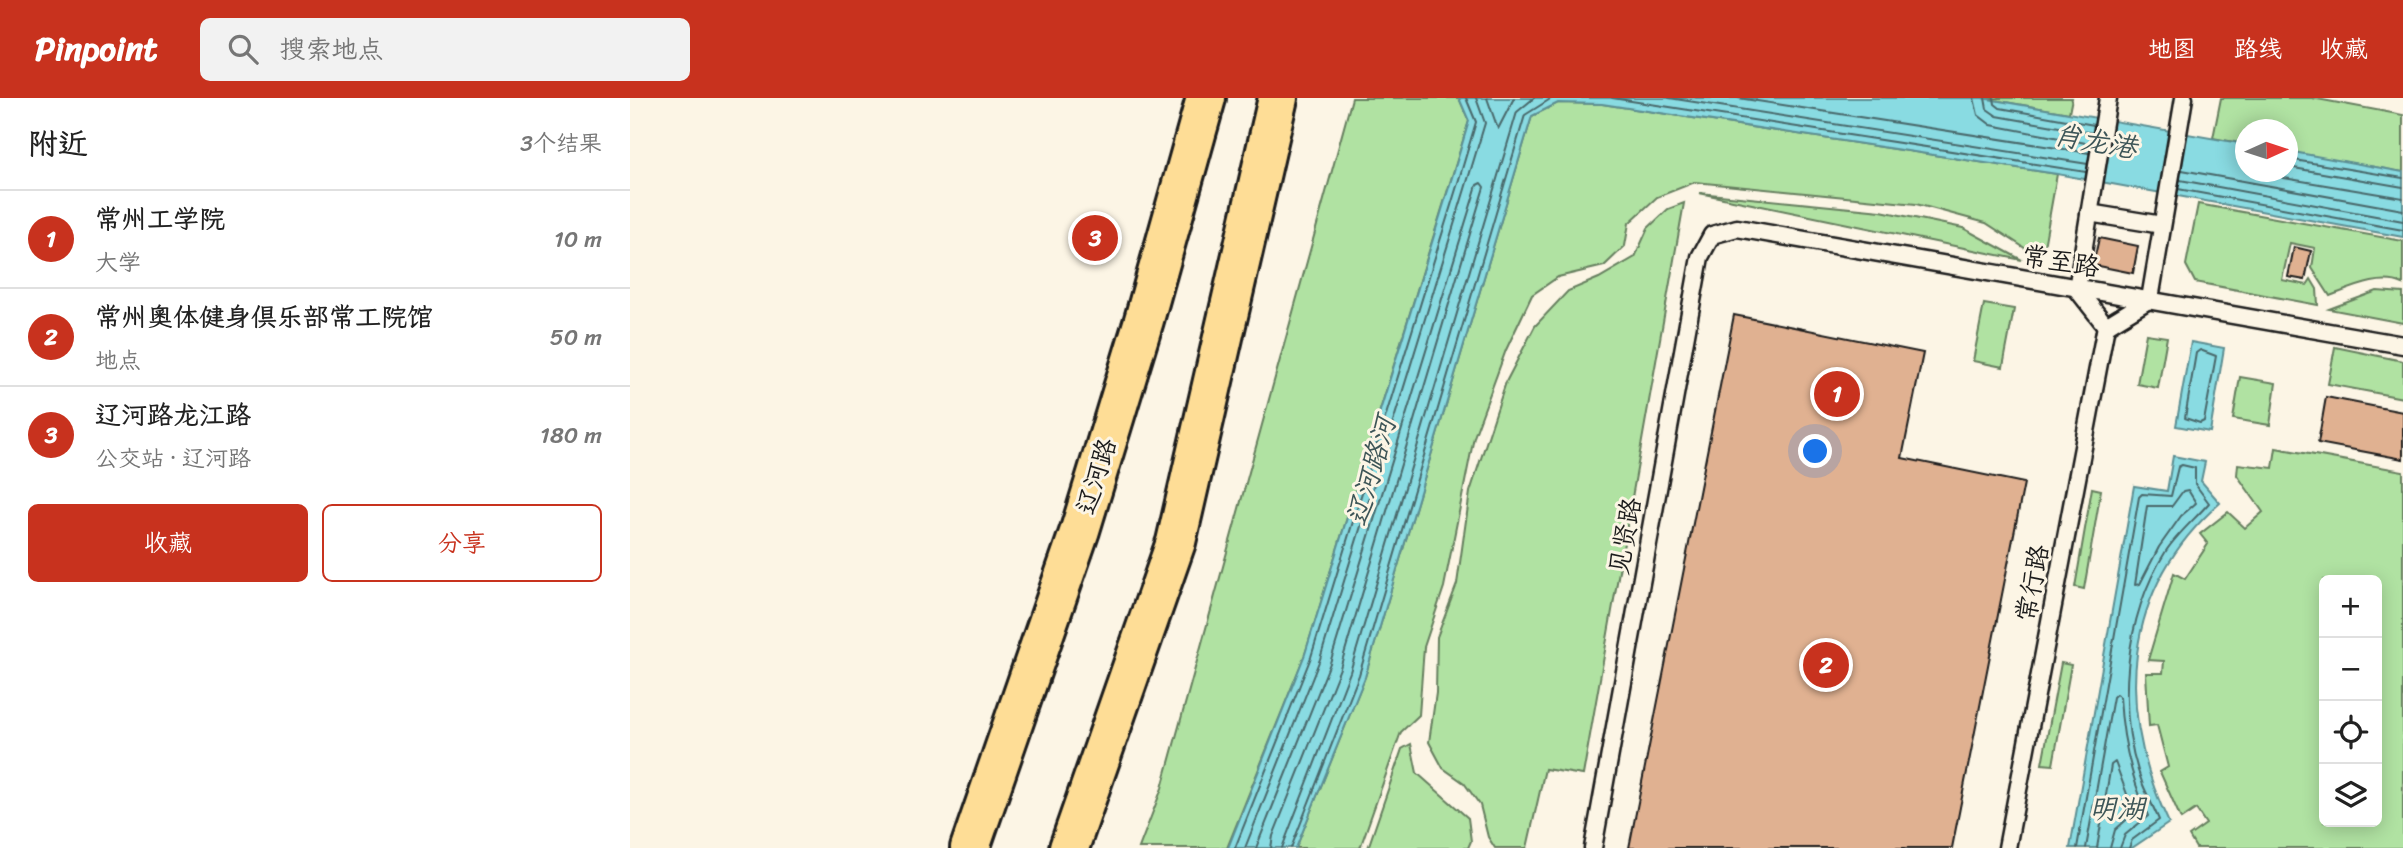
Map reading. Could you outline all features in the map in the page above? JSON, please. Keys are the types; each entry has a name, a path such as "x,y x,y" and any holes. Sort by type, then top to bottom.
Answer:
{"main road":[{"path":"1187,164 1198,98"},
{"name":"辽河路","path":"970,848 1080,530 1144,320 1206,98"},
{"path":"1069,848 1176,542 1278,98"},
{"path":"1258,182 1290,98"}],"lane":[{"path":"2108,98 2077,289 2106,326 2150,299 2184,98"},
{"path":"2089,212 2162,225"},
{"name":"常至路","path":"1712,235 1737,228 2403,345"},
{"name":"见贤路","path":"1593,848 1700,257 1712,235"},
{"name":"常行路","path":"2007,848 2106,326"}],"green space":[{"path":"1352,98 1459,98 1469,121 1305,654 1227,848 1139,848 1162,788"},
{"path":"1982,98 2072,98 2069,113"},
{"path":"2221,98 2312,98 2403,115 2403,172 2298,154 2298,119 2235,119 2235,142 2213,138"},
{"path":"1558,103 1602,104 2057,174 2044,247 2034,254 1986,223 1916,204 1695,182 1657,197 1629,223 1625,246 1604,266 1558,277 1532,295 1506,350 1474,437 1444,587 1424,647 1419,715 1401,732 1360,848 1296,848 1365,677 1532,116"},
{"path":"1699,193 1881,211 1963,228 2022,260"},
{"path":"1684,203 1583,775 1545,769 1527,848 1495,848 1488,837 1480,805 1464,783 1443,768 1429,742 1436,693 1437,637 1457,584 1470,492 1506,382 1535,326 1568,291 1599,278 1635,257 1648,228 1668,209"},
{"path":"2198,204 2403,241 2403,284 2376,281 2330,296 2312,268 2315,248 2290,243 2282,280 2307,285 2311,279 2317,289 2318,305 2195,282 2186,265"},
{"path":"2377,291 2403,293 2403,323 2329,309"},
{"path":"1984,304 2014,309 2003,367 1973,361"},
{"path":"2146,334 2167,337 2158,388 2137,384"},
{"path":"2335,347 2403,361 2403,398 2328,384"},
{"path":"2240,377 2276,383 2270,425 2233,419"},
{"path":"2276,448 2403,471 2403,848 2196,848 2189,836 2206,824 2196,809 2181,819 2160,772 2168,767 2157,725 2149,726 2146,673 2163,673 2164,661 2148,660 2174,573 2185,579 2208,544 2200,534 2228,512 2245,528 2263,512 2237,475 2238,464 2273,468"},
{"path":"2092,488 2101,490 2084,589 2075,587"},
{"path":"2061,663 2071,665 2053,765 2042,764"},
{"path":"1411,744 1417,773 1468,818 1471,841 1468,848 1368,848 1402,749"}],"water":[{"path":"1459,98 1982,98 2235,142 2235,182 2298,182 2298,153 2403,172 2403,237 2057,174 1602,104 1558,103 1532,116 1365,677 1296,848 1228,848 1305,654 1469,121"},
{"path":"2191,342 2224,348 2210,432 2176,426"},
{"name":"明湖","path":"2173,456 2205,462 2201,481 2220,503 2187,537 2163,574 2146,612 2137,653 2135,695 2140,737 2152,780 2169,823 2132,848 2070,848 2134,486 2167,491"}],"building":[{"path":"2099,238 2138,246 2133,273 2093,265"},
{"path":"2294,247 2311,251 2305,280 2288,277"},
{"path":"1734,315 1923,353 1902,458 2024,483 1952,848 1629,848"},
{"path":"2326,397 2403,412 2403,459 2318,443"}],"place":[{"name":"辽河路龙江路","path":"1095,238"},
{"name":"常州工学院","path":"1837,394"},
{"name":"常州奥体健身俱乐部常工院馆","path":"1826,665"}],"water label":[{"name":"肖龙港","path":"2095,141"},
{"name":"辽河路河","path":"1371,471"}]}
